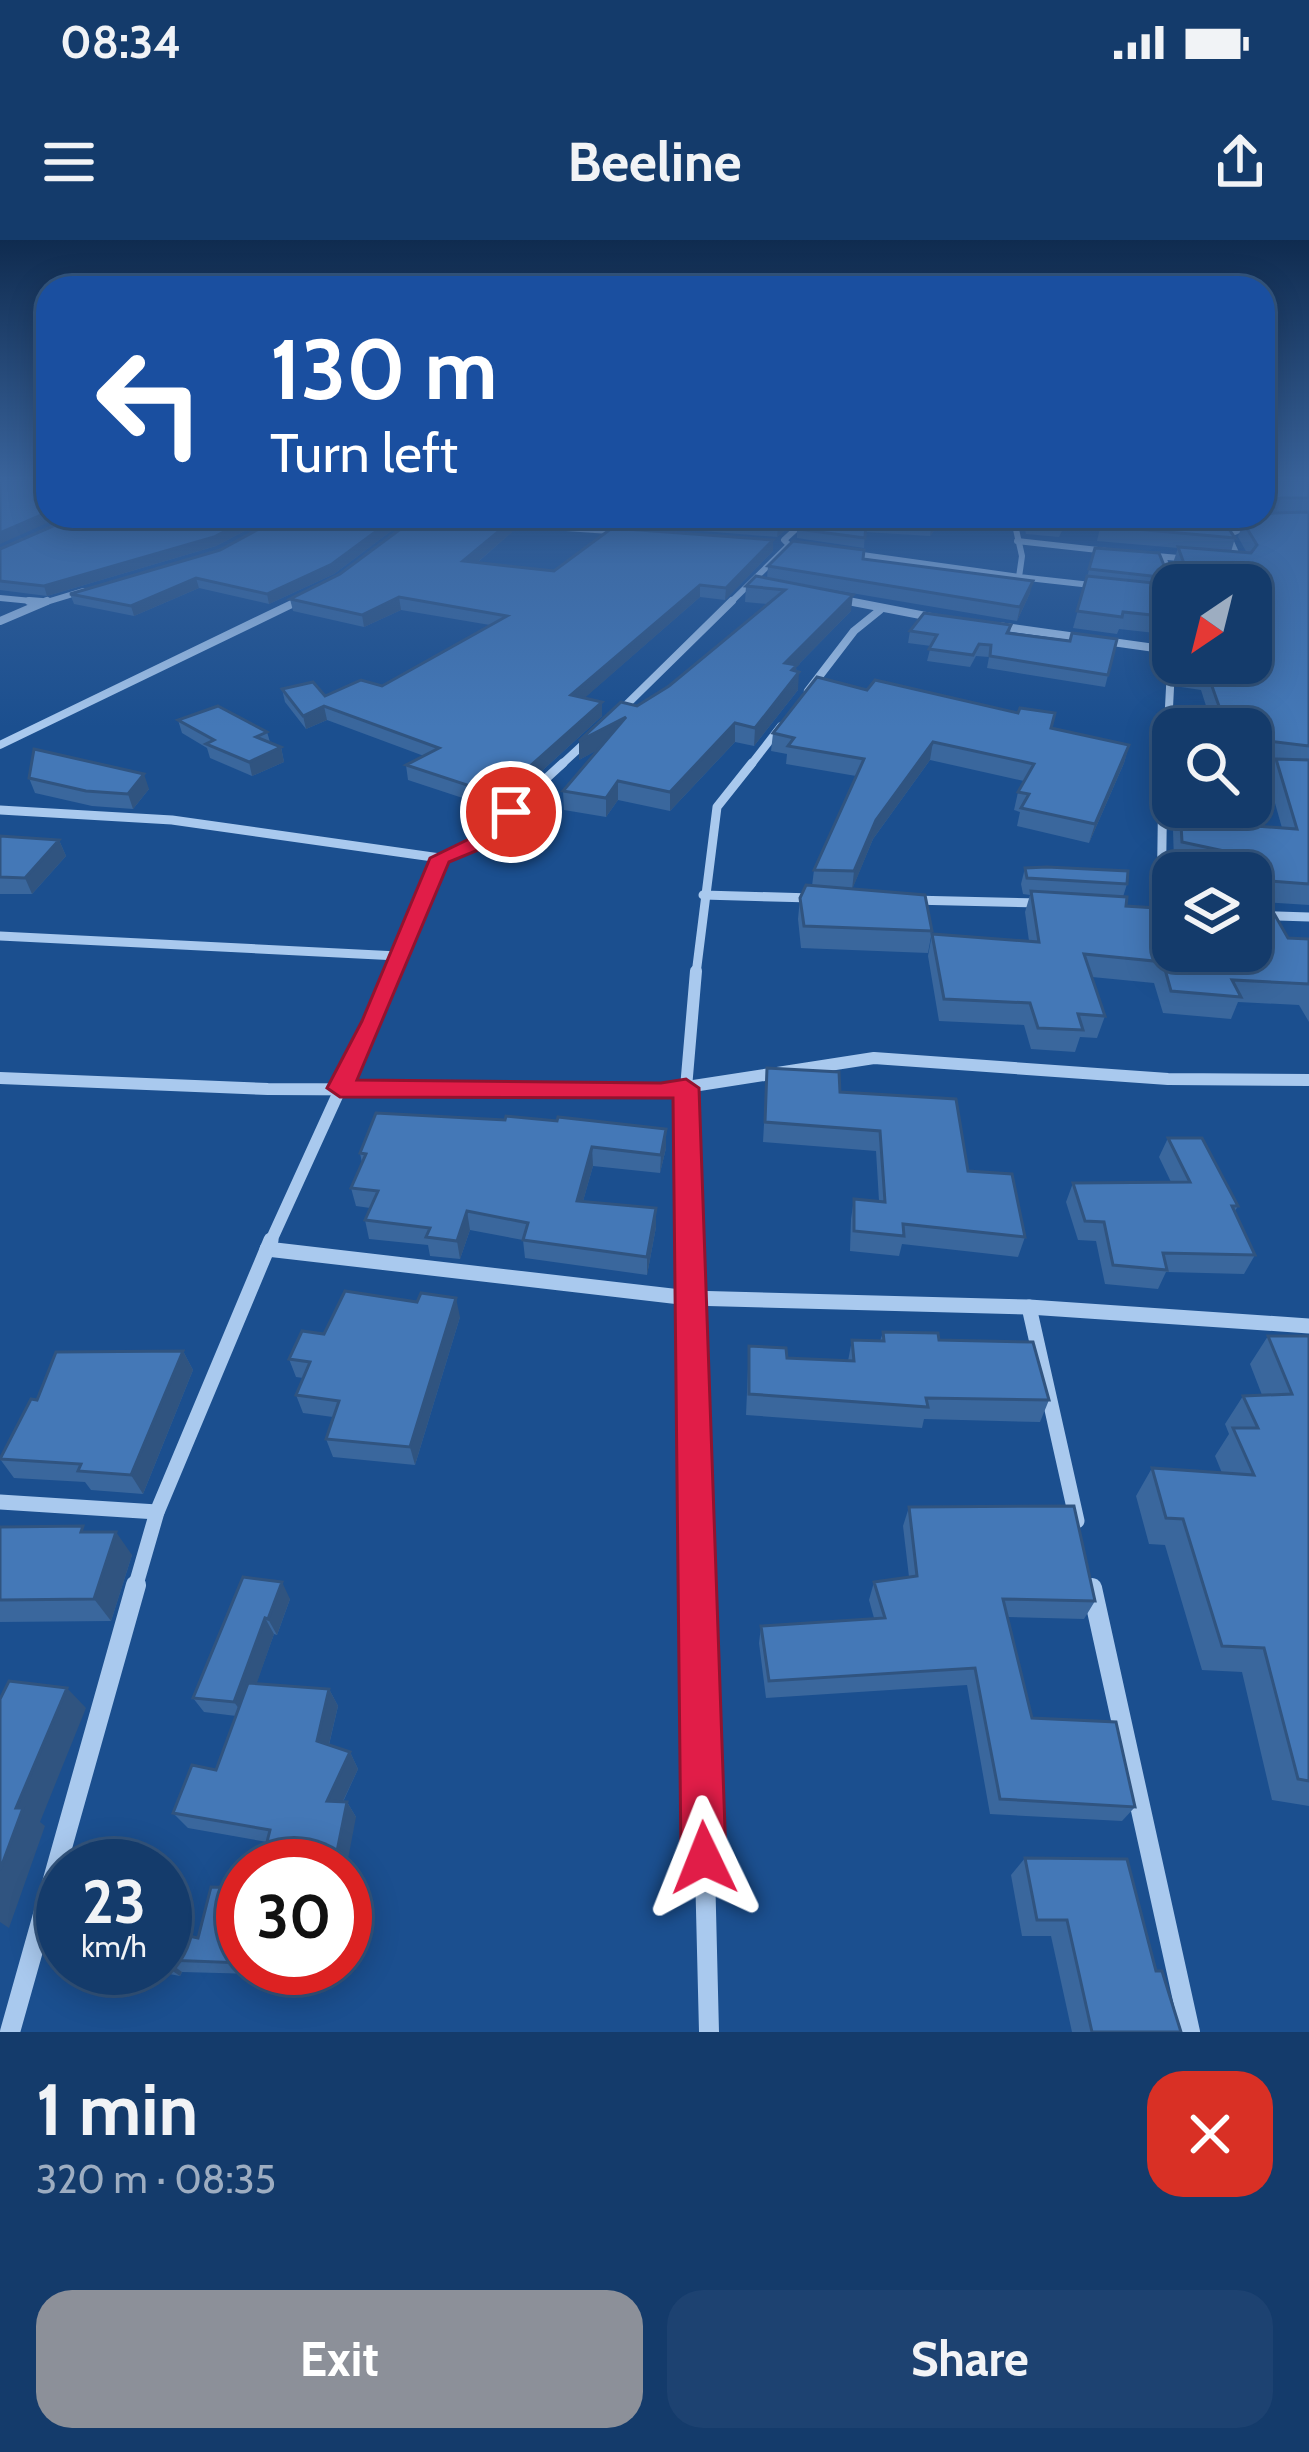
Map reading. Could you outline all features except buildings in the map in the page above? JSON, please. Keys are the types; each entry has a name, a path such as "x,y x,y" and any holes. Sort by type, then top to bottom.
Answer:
{"street":[{"path":"0,810 172,820 440,858 476,843 775,561"},
{"path":"899,561 1107,587"},
{"path":"1019,577 1021,561"},
{"path":"1223,561 1243,561"},
{"path":"754,584 774,587"},
{"path":"0,621 43,602 97,589"},
{"path":"0,598 43,602"},
{"path":"0,745 304,598"},
{"path":"836,598 946,620"},
{"path":"800,701 854,631 880,610"},
{"path":"991,626 1152,648"},
{"path":"709,2032 686,1088 716,807 786,716"},
{"path":"1272,769 1309,772"},
{"path":"10,2032 157,1512 267,1249 374,1021 440,858"},
{"path":"703,895 820,898"},
{"path":"890,900 1054,904"},
{"path":"1139,911 1152,912"},
{"path":"1272,916 1309,917"},
{"path":"0,936 398,956"},
{"path":"0,1078 661,1091 874,1058 1168,1078 1309,1080"},
{"path":"267,1249 689,1298 1029,1306 1309,1325"},
{"path":"1029,1306 1081,1540"},
{"path":"0,1502 157,1512"},
{"path":"1086,1564 1190,2032"}],"route":[{"path":"511,812 476,843 440,858 374,1021 340,1088 686,1088 704,1858"}]}
